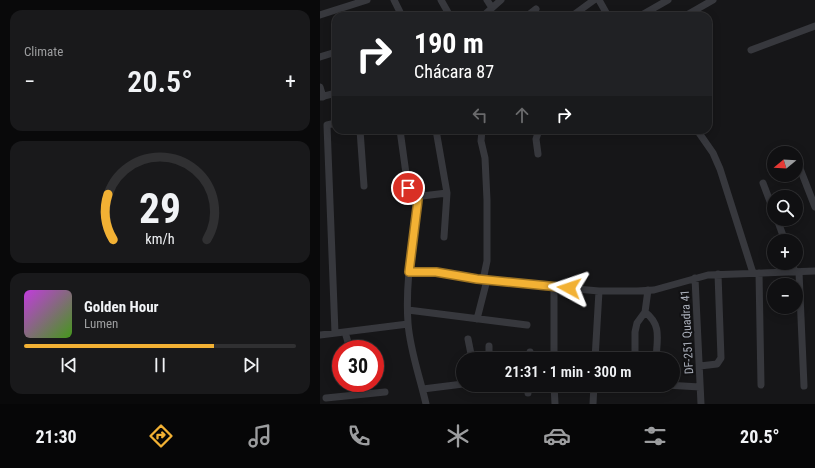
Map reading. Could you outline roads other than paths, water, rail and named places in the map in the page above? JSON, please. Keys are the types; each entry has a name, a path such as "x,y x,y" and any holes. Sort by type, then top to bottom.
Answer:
{"street":[{"path":"320,15 367,0"},
{"path":"394,0 400,12"},
{"path":"441,0 448,12"},
{"path":"487,0 492,8"},
{"path":"488,12 502,0"},
{"path":"578,12 594,0"},
{"path":"599,0 606,12"},
{"path":"647,12 668,0"},
{"path":"692,12 713,0"},
{"path":"532,12 536,9"},
{"path":"751,50 815,26"},
{"path":"320,57 332,53"},
{"path":"320,87 321,97 332,94"},
{"path":"332,124 327,125 335,333"},
{"path":"360,134 364,186"},
{"path":"401,134 408,188 418,200"},
{"path":"437,134 447,193 444,237"},
{"path":"477,319 485,280 487,260 487,200 485,158 481,141 482,134"},
{"path":"538,134 536,139 538,154"},
{"path":"700,134 713,153 720,169 756,273 762,385"},
{"path":"803,176 815,207"},
{"path":"763,183 767,194"},
{"path":"426,404 423,389 415,366 408,324 409,272 418,200 422,196 447,193"},
{"path":"695,278 718,274 815,271"},
{"name":"DF-251 Quadra 41","path":"409,272 436,272 485,280 599,291 648,290 695,278 701,404"},
{"path":"797,272 804,386"},
{"path":"700,366 714,366 721,358 718,274"},
{"path":"554,287 554,352"},
{"path":"635,352 637,323 645,312 648,290"},
{"path":"595,352 599,291"},
{"path":"408,310 527,325"},
{"path":"645,312 653,318 657,327 656,352"},
{"path":"320,335 408,324"},
{"path":"345,332 347,340"},
{"path":"468,339 471,352"},
{"path":"489,346 489,352"},
{"path":"423,389 456,385"},
{"name":"DF-251 Quadra 41","path":"680,386 700,387"},
{"path":"326,398 385,392"},
{"path":"554,392 554,404"},
{"path":"593,404 594,392"}]}
